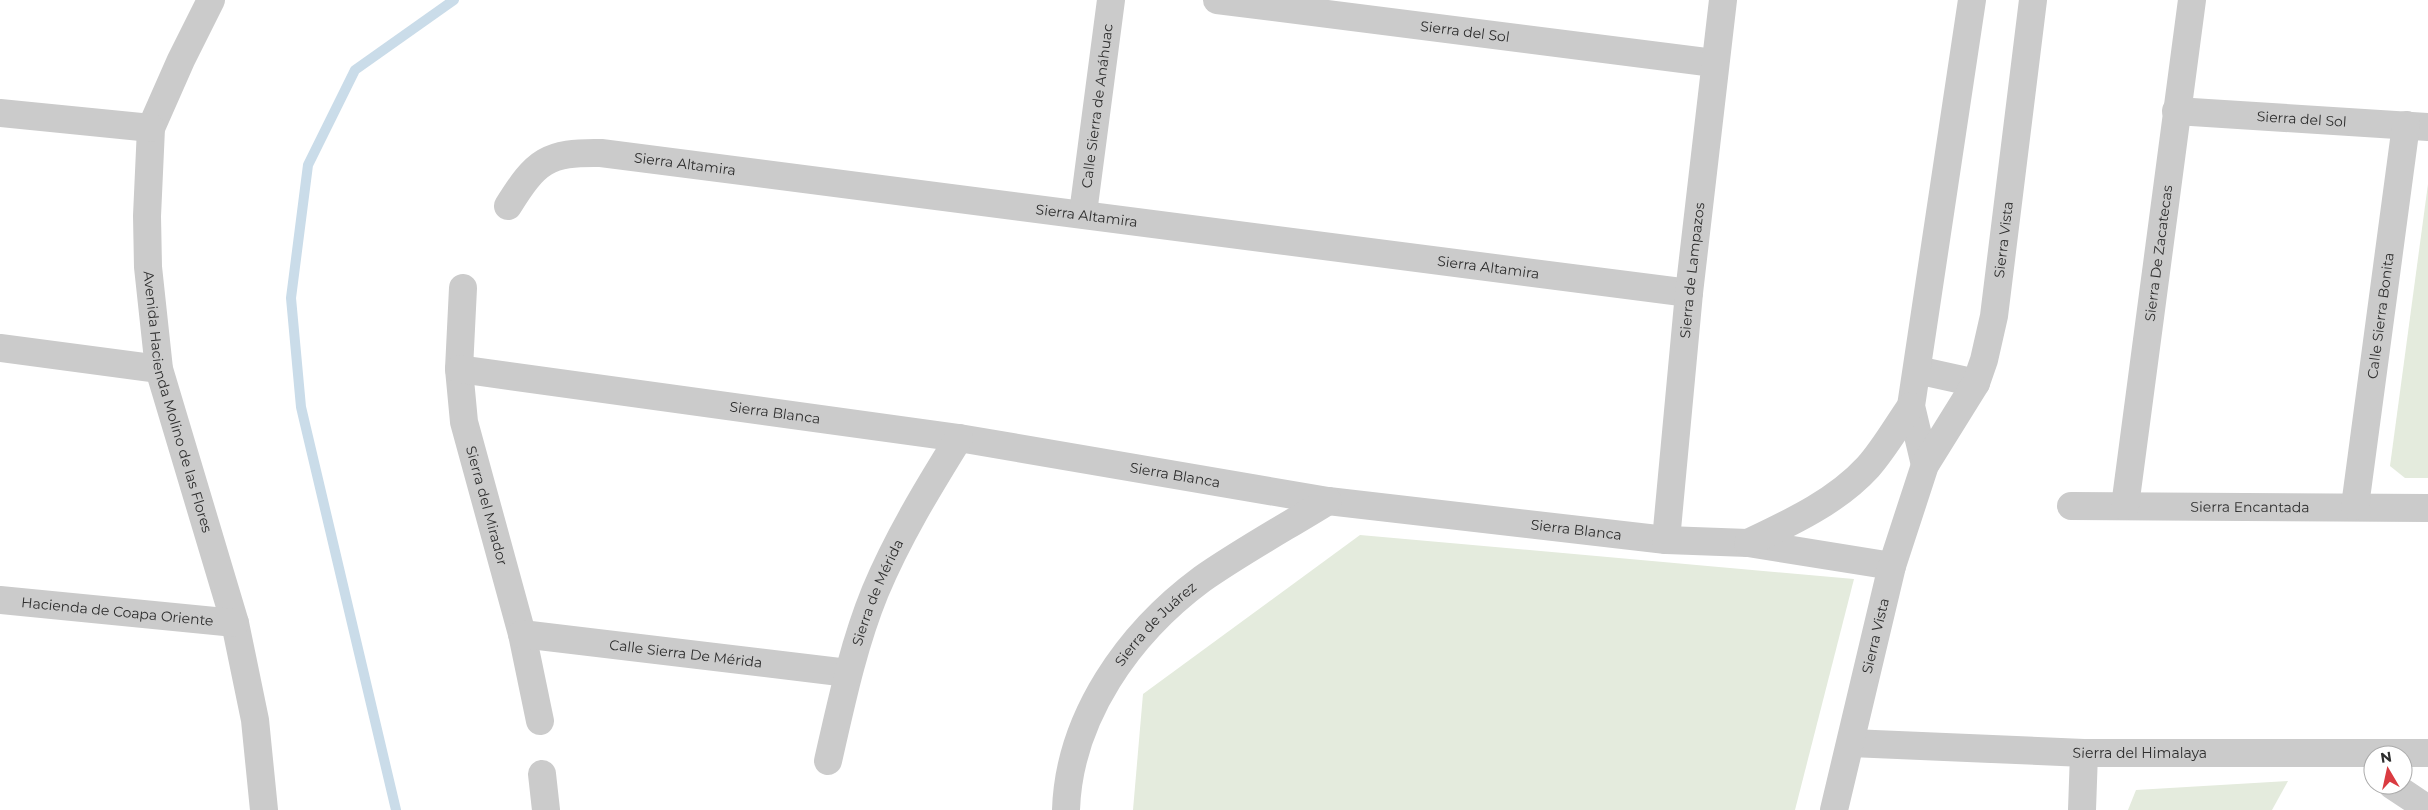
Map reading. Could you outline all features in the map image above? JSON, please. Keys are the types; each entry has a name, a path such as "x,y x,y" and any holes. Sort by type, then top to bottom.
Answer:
{"street":[{"name":"Avenida Hacienda Molino de las Flores","path":"211,0 181,60 151,128 147,216 148,267 160,368 235,623 255,720 264,810"},
{"name":"Calle Sierra de Anáhuac","path":"1084,213 1111,0"},
{"name":"Sierra del Sol","path":"1217,0 1714,63"},
{"name":"Sierra de Lampazos","path":"1666,540 1689,293 1714,63 1723,0"},
{"path":"1925,464 1911,406 1972,0"},
{"name":"Sierra Vista","path":"1834,810 1892,566 1925,464 1976,383 1984,360 1994,316 2033,0"},
{"name":"Sierra De Zacatecas","path":"2125,506 2192,0"},
{"name":"Sierra del Sol","path":"2176,111 2417,126"},
{"path":"0,113 151,128"},
{"name":"Calle Sierra Bonita","path":"2355,506 2417,126"},
{"name":"Sierra Altamira","path":"508,206 536,167 551,157 574,152 601,153 1084,213 1689,293"},
{"name":"Sierra del Mirador","path":"463,288 459,369 464,422 522,634 540,721"},
{"path":"0,348 160,368"},
{"name":"Sierra Blanca","path":"459,369 959,438 1328,500 1666,540 1748,544 1892,566"},
{"path":"1917,370 1976,383"},
{"path":"1748,544 1794,522 1838,493 1868,466 1911,406"},
{"name":"Sierra de Mérida","path":"828,761 848,673 874,594 890,557 913,513 959,438"},
{"name":"Sierra de Juárez","path":"1066,810 1067,793 1080,734 1110,674 1150,625 1202,580 1328,500"},
{"name":"Sierra Encantada","path":"2071,506 2355,506 2428,508"},
{"name":"Hacienda de Coapa Oriente","path":"0,600 235,623"},
{"name":"Calle Sierra De Mérida","path":"522,634 848,673"},
{"name":"Sierra del Himalaya","path":"1851,743 2084,753 2428,753"},
{"path":"2082,810 2084,753"},
{"path":"2344,753 2363,765"},
{"path":"542,774 546,810"},
{"path":"2408,795 2428,808"}],"shaded area":[{"path":"2428,184 2428,478 2405,478 2390,466"},
{"path":"1360,535 1854,579 1795,810 1133,810 1143,694"},
{"path":"2288,781 2272,810 2128,810 2136,790"}],"waterway":[{"path":"396,810 301,407 291,298 308,165 355,70 454,0"}]}
